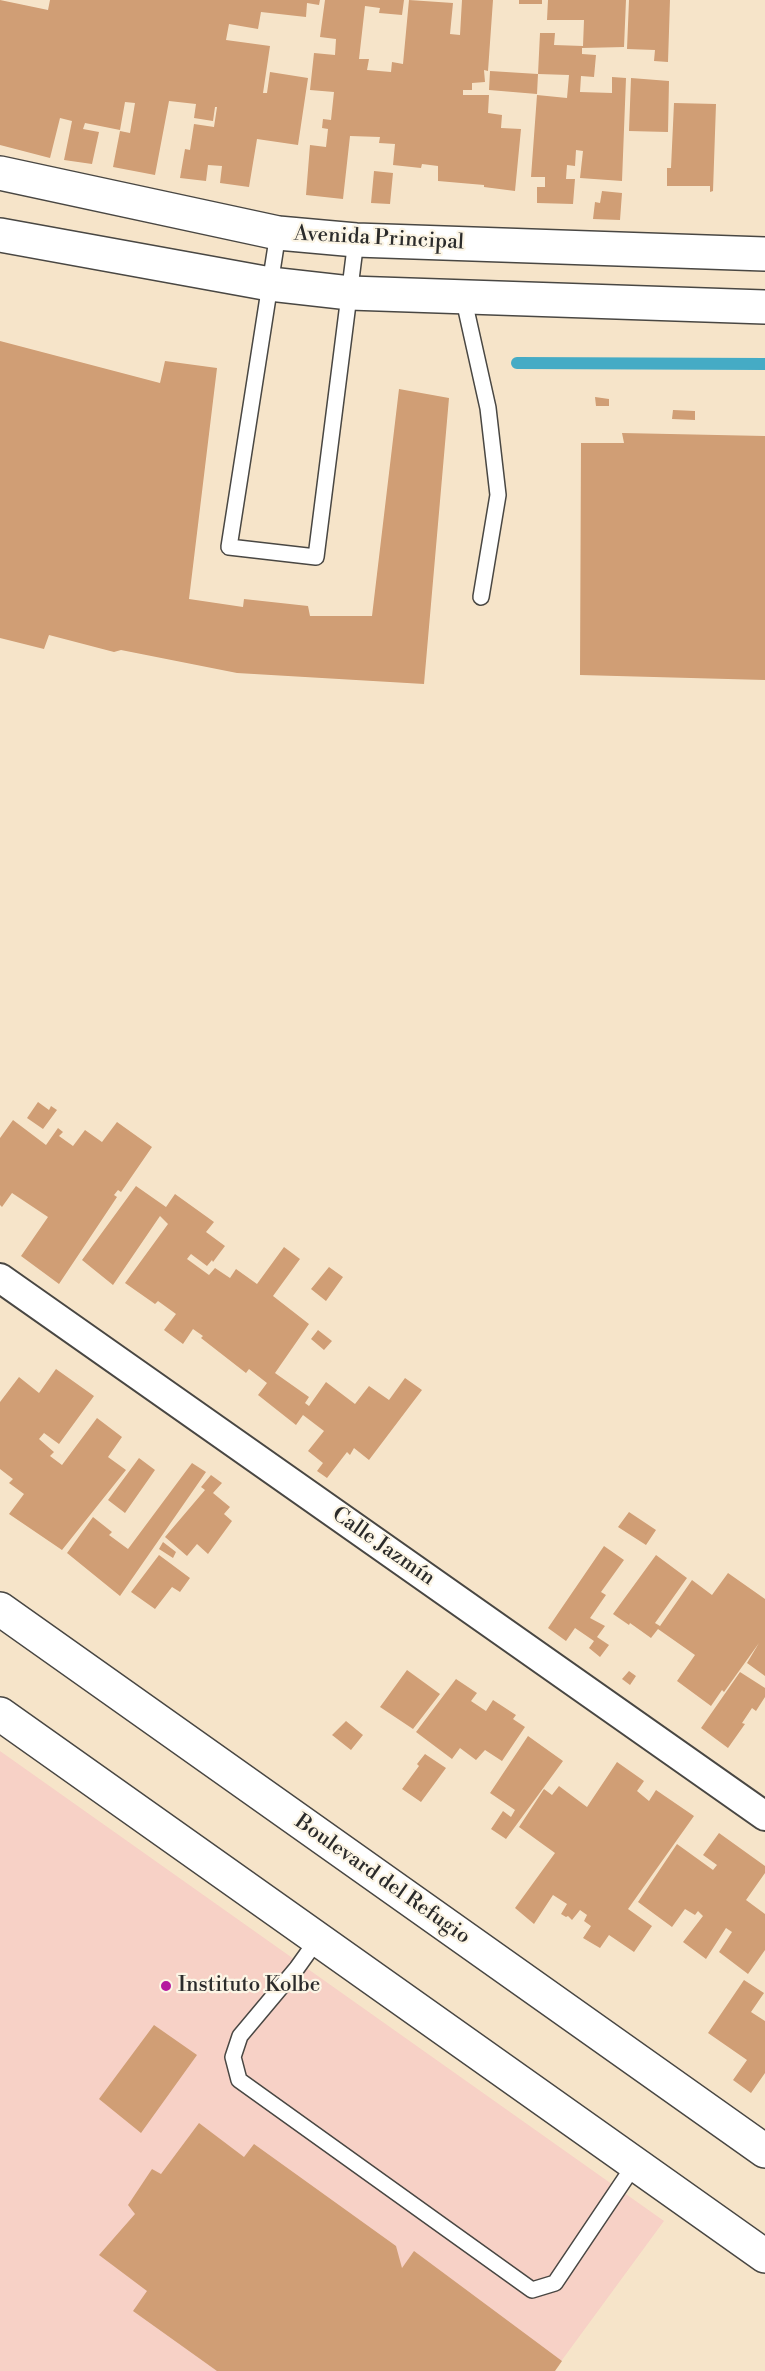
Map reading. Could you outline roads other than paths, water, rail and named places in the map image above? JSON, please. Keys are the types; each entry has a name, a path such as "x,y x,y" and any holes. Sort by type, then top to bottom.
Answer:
{"main road":[{"name":"Avenida Principal","path":"0,172 278,233 356,240 765,254"},
{"path":"0,235 270,284 351,293 765,307"},
{"name":"Boulevard del Refugio","path":"0,1609 765,2151"},
{"path":"0,1714 765,2256"}],"street":[{"name":"Calle Jazmín","path":"0,1278 765,1815"}],"lane":[{"path":"278,233 229,547 316,557 356,240"},
{"path":"463,296 488,408 498,495 481,597"},
{"path":"317,1940 240,2037 233,2057 239,2080 532,2290 555,2283 635,2164"}],"waterway":[{"path":"517,363 765,364"}],"place":[{"name":"Instituto Kolbe","path":"166,1986"}]}
